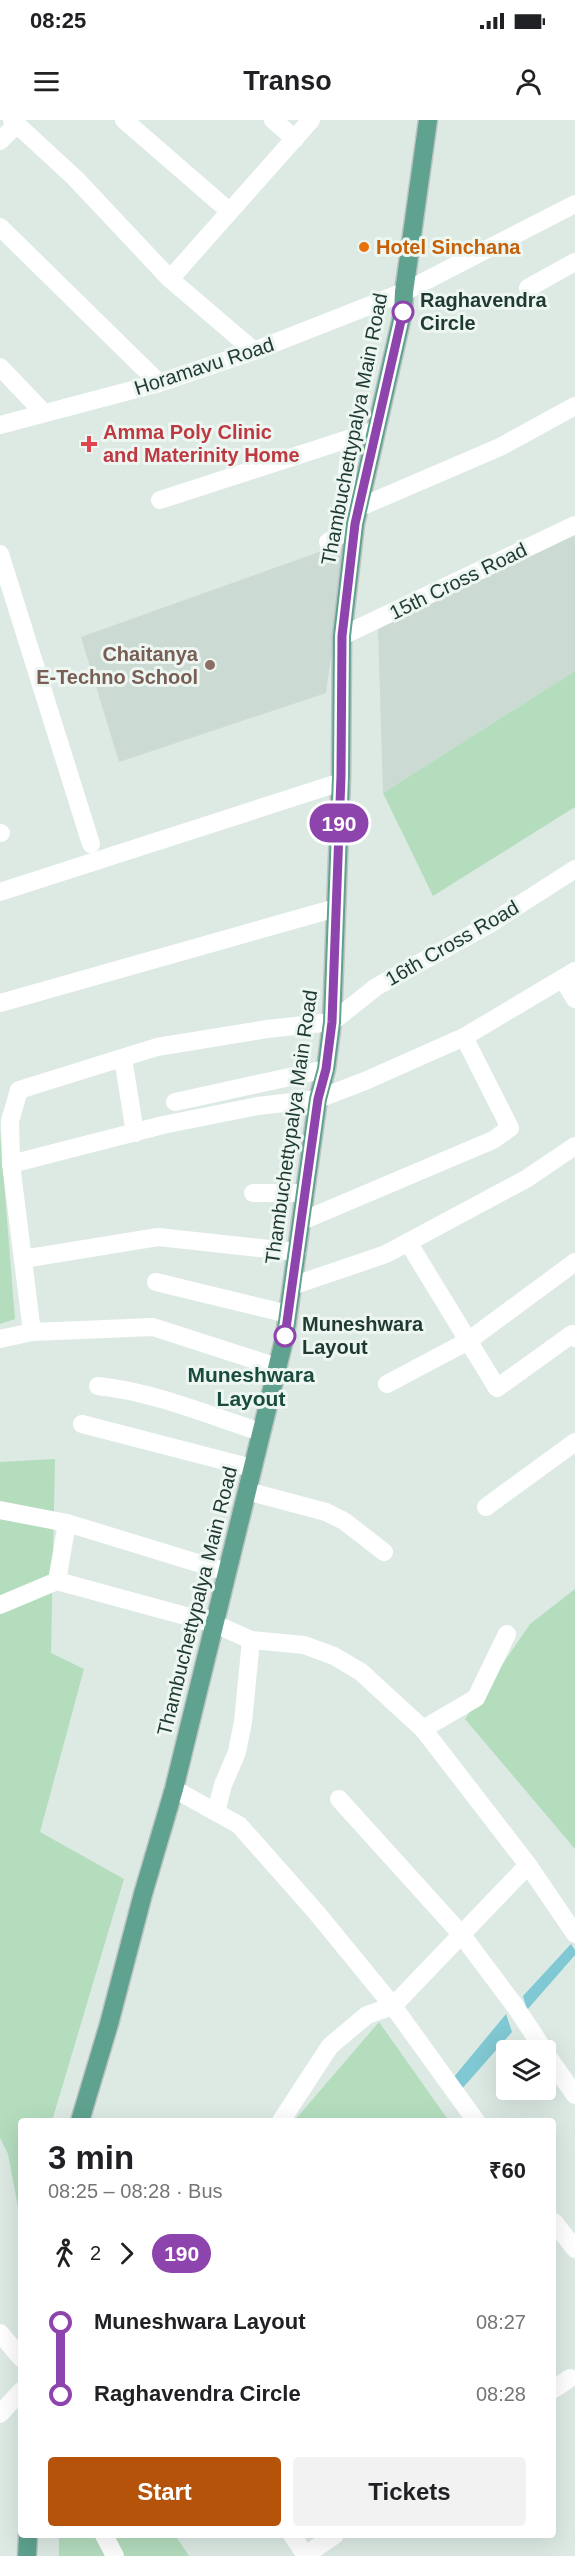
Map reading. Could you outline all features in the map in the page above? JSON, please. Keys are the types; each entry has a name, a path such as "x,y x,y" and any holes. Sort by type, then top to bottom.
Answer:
{"main road":[{"name":"Thambuchettypalya Main Road","path":"81,2118 174,1789 288,1314 318,1099 326,1069 332,1022 341,782 342,636 358,508 403,312 427,121"},
{"path":"27,2538 27,2556"}],"street":[{"path":"124,120 229,211"},
{"path":"273,120 295,139"},
{"path":"170,279 311,120"},
{"path":"0,141 14,122 75,178 170,279 254,351"},
{"name":"Horamavu Road","path":"0,425 159,383 254,351 404,292 575,204"},
{"path":"0,227 159,383"},
{"path":"528,288 575,262"},
{"path":"0,367 44,413"},
{"path":"358,508 500,447 575,406"},
{"path":"160,500 376,430"},
{"path":"327,542 338,537 340,531 351,439"},
{"name":"15th Cross Road","path":"342,636 575,525"},
{"path":"0,554 91,843"},
{"path":"0,892 341,782"},
{"name":"16th Cross Road","path":"332,1022 376,987 488,925 575,869"},
{"path":"0,1003 336,908"},
{"path":"11,1164 135,1133 258,1106 318,1099 365,1082 464,1037 569,975 575,999"},
{"path":"32,1332 11,1164 10,1121 19,1090 157,1047 267,1029 332,1022"},
{"path":"302,1221 493,1140 510,1128 464,1037"},
{"path":"123,1058 135,1133"},
{"path":"175,1102 326,1069"},
{"path":"292,1286 386,1254 526,1179 575,1146"},
{"path":"253,1194 305,1193"},
{"path":"23,1259 158,1237 297,1252"},
{"path":"408,1242 497,1388 572,1334 575,1338"},
{"path":"387,1384 468,1341 575,1263"},
{"path":"156,1282 288,1314"},
{"path":"0,1339 32,1332 153,1327 277,1367"},
{"path":"98,1386 121,1389 261,1432"},
{"path":"82,1424 252,1468"},
{"path":"486,1507 575,1442"},
{"path":"247,1491 326,1512 344,1521 384,1552"},
{"path":"0,1510 67,1523 227,1572"},
{"path":"57,1581 67,1523"},
{"path":"0,1605 57,1581 215,1624 250,1640 304,1645 334,1656 361,1672 423,1729 528,1865 575,1934"},
{"path":"423,1729 476,1698 507,1634"},
{"path":"216,1812 239,1742 250,1640"},
{"path":"174,1789 238,1825 316,1912 393,2006 475,2118"},
{"path":"339,1799 461,1934 515,2006 536,2040"},
{"path":"283,2118 330,2046 367,2015 393,2006 528,1865"},
{"path":"556,2068 575,2095"},
{"path":"556,2225 575,2249"},
{"path":"0,2333 18,2354"},
{"path":"556,2388 570,2378"},
{"path":"0,2414 18,2394"},
{"path":"106,2538 115,2556"},
{"path":"294,2538 305,2556 331,2538"}],"shaded area":[{"path":"575,530 575,671 383,793 378,629"},
{"name":"Chaitanya E-Techno School","path":"347,542 326,693 119,762 81,637"}],"green space":[{"path":"575,671 575,807 433,896 383,793"},
{"path":"0,1131 15,1319 0,1324"},
{"path":"55,1459 51,1653 84,1669 40,1832 124,1879 53,2118 18,2118 18,2207 8,2154 0,2138 0,1462"},
{"path":"575,1589 575,1849 465,1719 530,1624"},
{"path":"379,2022 447,2118 297,2118"},
{"path":"59,2538 177,2538 189,2556 59,2556"}],"water":[{"path":"571,1944 575,1955 527,2010 523,1996"},
{"path":"506,2014 512,2032 505,2040 496,2040 496,2050 461,2090 453,2078"}],"bus line":[{"name":"190","path":"285,1336 318,1099 326,1069 332,1022 341,776 342,636 355,524 403,312"}],"place":[{"name":"Hotel Sinchana","path":"364,247"},
{"name":"Raghavendra Circle","path":"403,312"},
{"name":"Amma Poly Clinic and Materinity Home","path":"89,444"},
{"name":"Chaitanya E-Techno School","path":"210,665"},
{"name":"Muneshwara Layout","path":"285,1336"}],"district":[{"name":"Muneshwara Layout","path":"251,1386"}]}
